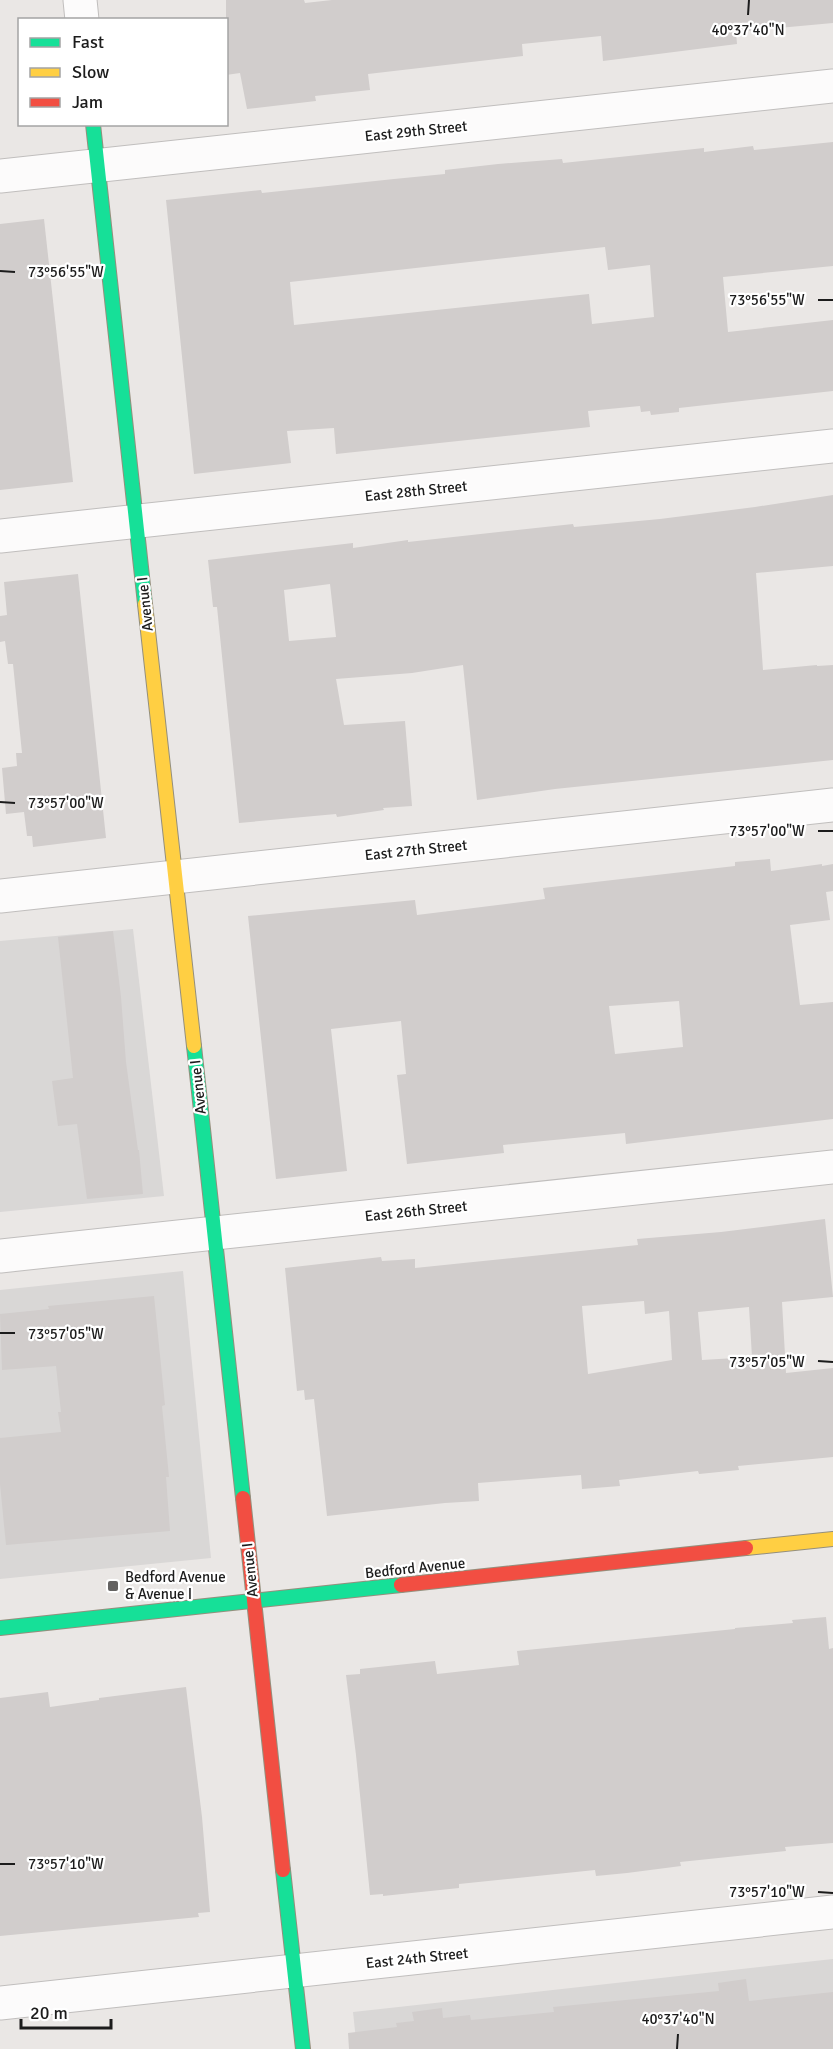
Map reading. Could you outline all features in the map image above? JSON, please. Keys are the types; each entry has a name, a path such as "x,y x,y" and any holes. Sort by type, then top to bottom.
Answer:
{"street":[{"path":"80,0 82,18"},
{"name":"East 29th Street","path":"0,176 833,86"},
{"name":"Avenue I","path":"93,126 303,2049"},
{"name":"East 28th Street","path":"0,536 833,446"},
{"name":"East 27th Street","path":"0,896 833,805"},
{"name":"East 26th Street","path":"0,1256 833,1167"},
{"name":"Bedford Avenue","path":"0,1628 833,1539"},
{"name":"East 24th Street","path":"0,2003 833,1912"}],"shaded area":[{"path":"133,929 164,1196 0,1212 0,941"},
{"path":"183,1271 211,1558 0,1579 0,1290"},
{"path":"833,1959 833,2049 357,2049 353,2012"}],"building":[{"path":"226,0 304,0 305,3 332,0 833,0 833,23 736,32 737,44 603,61 601,36 522,44 523,56 368,74 370,90 315,96 316,101 247,109 240,73 228,75 228,18 226,18"},
{"path":"833,142 833,266 723,277 728,332 833,320 833,391 679,408 679,412 651,415 650,411 641,412 640,406 588,411 590,427 336,454 334,428 287,431 291,463 194,474 166,200 261,190 262,193 445,174 445,170 498,164 562,159 563,163 704,148 704,152 753,146 754,150","holes":["605,247 608,270 650,265 654,317 592,324 589,294 294,325 290,282"]},
{"path":"44,219 73,482 0,490 0,224"},
{"path":"833,495 833,566 756,573 763,670 833,665 833,760 555,789 477,800 463,665 412,673 336,679 344,725 405,721 412,806 383,808 384,810 337,817 336,814 239,823 217,607 213,607 208,560 353,543 353,548 408,540 408,542 573,524 574,527 660,519","holes":["330,584 336,637 289,641 284,590"]},
{"path":"78,574 106,838 33,847 32,836 27,836 24,812 6,814 2,768 17,766 16,753 22,753 13,664 8,664 5,641 0,642 0,616 7,615 4,582"},
{"path":"770,859 771,871 833,864 833,891 826,892 830,920 790,925 800,1005 833,1002 833,1119 626,1144 625,1133 503,1145 504,1153 407,1164 397,1075 406,1074 401,1021 331,1029 347,1171 276,1179 248,916 415,900 417,915 545,899 543,888 735,866 735,862","holes":["679,1001 683,1047 615,1054 609,1006"]},
{"path":"113,931 126,1062 143,1194 87,1199 77,1124 58,1126 52,1081 73,1078 58,937"},
{"path":"825,1219 833,1297 782,1302 786,1373 833,1368 833,1457 738,1466 739,1470 699,1474 698,1471 619,1480 620,1486 582,1489 581,1475 478,1483 479,1501 327,1516 314,1399 305,1400 304,1390 297,1391 285,1268 381,1257 382,1261 415,1259 415,1268 638,1245 637,1239 721,1232","holes":["644,1301 645,1314 669,1311 672,1360 588,1374 582,1306","749,1307 752,1357 702,1360 698,1312"]},
{"path":"154,1296 165,1405 162,1406 169,1477 166,1477 170,1531 6,1545 0,1484 0,1438 61,1432 58,1412 61,1412 56,1366 2,1370 0,1314 49,1309 48,1306"},
{"path":"826,1617 829,1649 833,1648 833,1843 785,1847 786,1851 680,1862 681,1866 627,1873 596,1876 595,1870 459,1884 459,1888 383,1896 383,1894 370,1895 346,1675 360,1674 360,1669 435,1661 437,1674 519,1665 517,1651 793,1623 792,1620"},
{"path":"186,1687 202,1817 210,1912 198,1913 199,1917 0,1936 0,1698 48,1692 50,1707"},
{"path":"746,1979 749,2001 833,1992 833,2049 349,2049 348,2033 397,2027 396,2023 414,2021 412,2012 442,2008 443,2018 470,2015 471,2020 554,2012 553,2007 719,1991 718,1983"}],"traffic: fast":[{"path":"93,126 145,604"},
{"path":"194,1046 243,1498"},
{"path":"0,1628 401,1585"},
{"path":"283,1870 303,2049"}],"traffic: slow":[{"path":"145,604 194,1046"},
{"path":"746,1548 833,1539"}],"traffic: jam":[{"path":"243,1498 283,1870"},
{"path":"401,1585 746,1548"}],"place":[{"name":"Bedford Avenue & Avenue I","path":"113,1586"}]}
